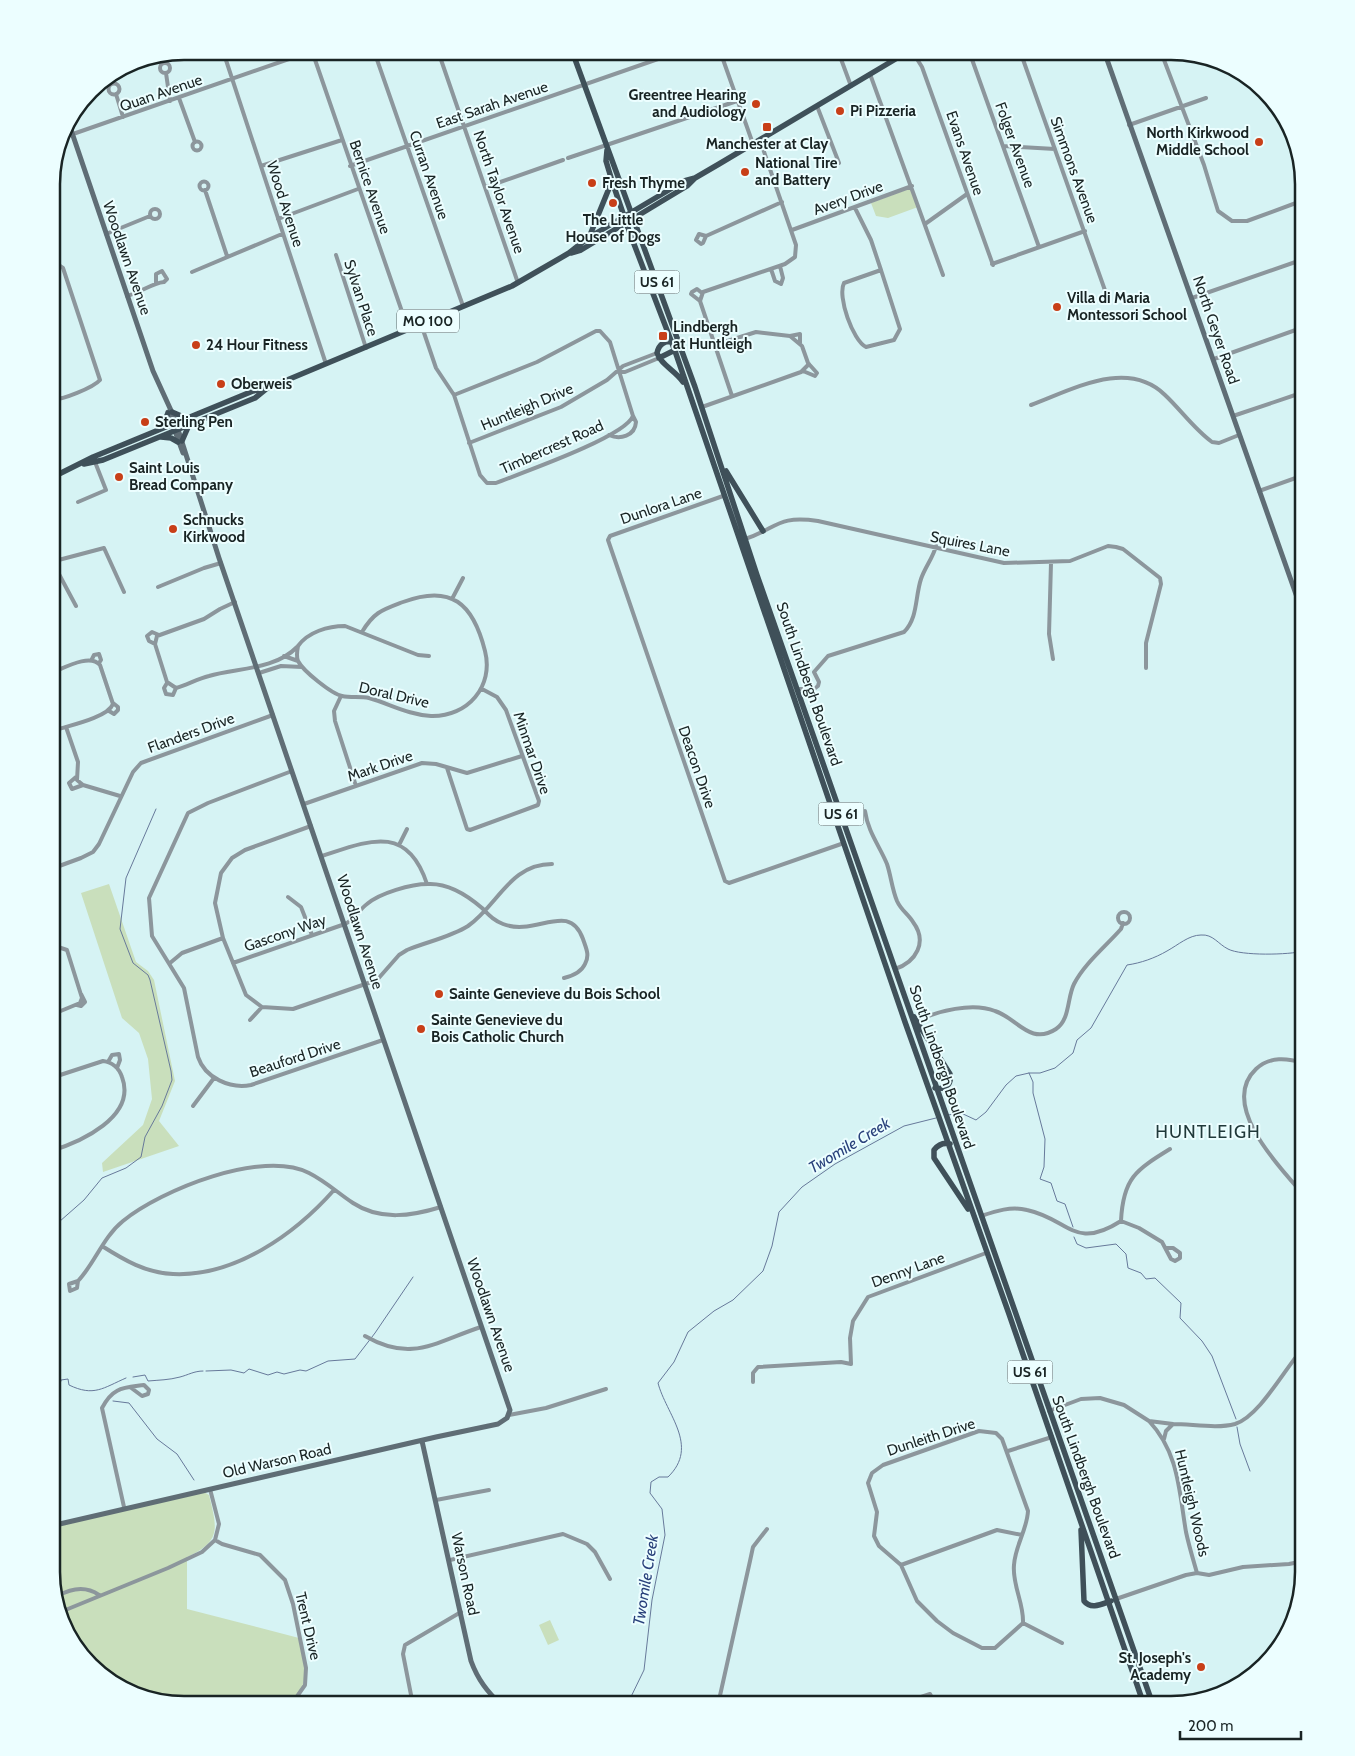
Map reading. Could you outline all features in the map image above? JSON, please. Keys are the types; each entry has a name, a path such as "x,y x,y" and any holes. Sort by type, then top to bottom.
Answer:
{"main road":[{"name":"US 61","path":"575,60 606,148 613,159 702,407"},
{"name":"MO 100","path":"568,253 581,250 687,186 695,178 895,60"},
{"name":"US 61","path":"606,148 606,161 626,223 688,389"},
{"name":"MO 100","path":"79,465 95,462 159,437 175,427 253,391 268,388 518,283 632,211 684,181 695,178"},
{"path":"588,238 595,226 612,181"},
{"path":"671,342 680,345 674,351 658,356 660,345 671,342"},
{"path":"658,356 674,370 688,389"},
{"name":"South Lindbergh Boulevard","path":"688,389 738,542 1141,1696"},
{"name":"South Lindbergh Boulevard","path":"702,407 745,539 909,1012 1150,1696"},
{"path":"159,437 180,441 189,421 170,413 161,429"},
{"name":"MO 100","path":"60,474 93,456 161,429 175,427"},
{"path":"719,460 763,531"},
{"path":"909,1012 950,1074 948,1086 936,1088 926,1082"},
{"path":"958,1149 947,1143 936,1147 934,1158 973,1217"},
{"path":"1080,1520 1084,1566 1082,1596 1090,1606 1116,1599"}],"street":[{"name":"Wood Avenue","path":"226,60 326,364"},
{"name":"Quan Avenue","path":"73,134 233,81 288,60"},
{"name":"Bernice Avenue","path":"315,60 350,166 408,329"},
{"name":"Curran Avenue","path":"377,60 464,306"},
{"name":"North Taylor Avenue","path":"441,60 518,283"},
{"name":"East Sarah Avenue","path":"350,166 655,60"},
{"path":"723,60 753,144"},
{"path":"841,60 850,86"},
{"name":"Evans Avenue","path":"916,60 922,67 993,264 1039,247"},
{"name":"Folger Avenue","path":"972,60 1039,247"},
{"name":"Simmons Avenue","path":"1023,60 1107,296"},
{"name":"North Geyer Road","path":"1107,60 1295,592"},
{"path":"1165,60 1204,165 1216,208 1232,221 1247,221 1295,203"},
{"path":"166,73 170,101"},
{"path":"870,74 943,275"},
{"path":"116,94 123,117"},
{"path":"179,98 195,142"},
{"path":"1130,125 1206,98"},
{"path":"568,158 606,148 737,101"},
{"path":"816,106 839,163"},
{"name":"Woodlawn Avenue","path":"72,131 152,371 180,441 322,856 480,1327 507,1398 508,1416"},
{"path":"260,166 342,140"},
{"path":"702,293 780,266 795,257 797,252 792,230 760,140"},
{"path":"1003,146 1055,149"},
{"path":"486,187 563,160"},
{"name":"Avery Drive","path":"792,230 912,186"},
{"path":"278,219 358,189"},
{"path":"205,190 227,256"},
{"path":"925,224 967,194"},
{"path":"706,236 782,202"},
{"path":"855,208 871,240 881,270 900,329 894,340 866,347 857,341 841,293 844,283 881,270"},
{"path":"106,234 150,216"},
{"path":"1039,247 1085,231"},
{"path":"192,272 282,234"},
{"name":"Sylvan Place","path":"336,255 366,348"},
{"path":"1192,298 1295,262"},
{"path":"60,266 63,268 99,382 60,400"},
{"path":"771,269 775,281 781,284 784,282 780,266"},
{"path":"127,296 143,292 156,283"},
{"path":"700,301 691,294 697,289 702,293"},
{"path":"702,293 700,301 732,396"},
{"path":"421,324 436,368 454,395 469,443"},
{"path":"1214,359 1295,330"},
{"path":"454,395 537,362 596,331 600,331 610,342 618,372 636,422 632,432 623,437 608,435"},
{"path":"715,346 756,332 790,336 800,343 809,364 816,369 817,373 812,375 803,371"},
{"name":"Huntleigh Drive","path":"469,443 561,407 618,372 622,366 658,356"},
{"path":"702,407 803,371 809,364"},
{"path":"1031,404 1106,379 1131,378 1148,383 1164,394 1212,442 1218,442 1239,434"},
{"path":"1233,416 1295,395"},
{"name":"Timbercrest Road","path":"469,443 480,475 487,483 496,483 590,445 626,425 634,416"},
{"path":"78,502 106,490 95,462"},
{"path":"1258,491 1295,478"},
{"name":"Dunlora Lane","path":"608,540 610,536 723,496"},
{"name":"Squires Lane","path":"738,542 779,522 807,519 921,546 936,546 1004,563 1051,563 1078,560 1108,546 1123,549 1160,578 1160,591 1146,643 1146,668"},
{"name":"Deacon Drive","path":"608,540 725,881 729,883 773,869 844,843"},
{"path":"797,689 814,689 818,686 819,682 814,672 825,658 897,636 910,626 916,606 918,588 936,546"},
{"path":"60,560 104,548 124,592"},
{"path":"158,587 197,570 221,563"},
{"path":"1051,563 1049,635 1052,659"},
{"path":"60,577 76,606"},
{"path":"452,599 463,578"},
{"path":"362,632 378,611 401,602 430,594 441,594 452,599 469,612 483,645 488,669 482,688"},
{"path":"155,644 149,641 147,636 152,632 159,635 204,619 220,608 235,602"},
{"path":"167,683 164,688 166,694 173,695 176,688 209,676 246,671 257,667 284,656 298,646 305,638 330,628 345,626 418,655 429,656"},
{"path":"159,635 155,644 167,683 176,688"},
{"path":"298,646 298,661 302,667"},
{"path":"284,656 298,661"},
{"path":"60,671 95,661 113,702 109,711 60,729"},
{"path":"259,673 281,666 302,667"},
{"name":"Doral Drive","path":"302,667 341,696 367,698 413,713 432,716 452,711 465,705 472,701 482,688"},
{"name":"Minmar Drive","path":"447,768 466,829 470,830 538,805 539,801 506,710 497,697 482,688"},
{"path":"341,696 334,711 335,721 356,786"},
{"name":"Flanders Drive","path":"60,865 93,852 99,844 120,796 133,772 141,763 273,715"},
{"path":"66,727 78,762 76,777 69,784 72,789 83,785"},
{"name":"Mark Drive","path":"304,804 422,763 436,764 467,773 522,756"},
{"path":"193,1106 214,1078 200,1062 184,988 152,936 149,898 188,813 208,802 292,771"},
{"path":"76,777 83,785 120,796"},
{"path":"865,811 873,839 886,863 896,898 920,934 919,948 914,957 910,962 895,969"},
{"path":"311,826 245,850 232,858 222,873 215,903 223,938 246,995 262,1007 293,1009 377,980 399,955 407,950 468,925 518,875 545,864 552,864"},
{"path":"399,845 407,829"},
{"path":"322,856 370,840 385,841 399,845 417,861 427,884"},
{"name":"Gascony Way","path":"233,963 354,920 365,905 377,897 427,884 451,887 495,920 512,927 531,928 560,920 574,924 579,929 588,960 579,972 564,978"},
{"path":"288,897 301,907 312,935"},
{"path":"916,1021 942,1011 975,1008 994,1010 1026,1032 1041,1036 1057,1029 1066,1013 1074,984 1121,928 1123,923"},
{"name":"Gascony Way","path":"170,963 182,953 223,938"},
{"path":"60,948 67,950 81,994 79,1004 60,1011"},
{"path":"250,1020 262,1007"},
{"name":"Beauford Drive","path":"214,1078 237,1086 251,1085 383,1040"},
{"path":"108,1062 112,1055 119,1054 120,1060 117,1068"},
{"path":"1295,1061 1282,1059 1273,1060 1259,1066 1252,1073 1247,1084 1246,1100 1247,1111 1261,1144 1295,1184"},
{"path":"60,1075 102,1061 108,1062 120,1071 124,1088 119,1109 113,1116 88,1135 60,1148"},
{"path":"1121,1221 1124,1192 1129,1183 1141,1168 1170,1149"},
{"path":"78,1281 122,1221 141,1208 192,1184 236,1172 269,1166 286,1166 310,1173 355,1205 372,1212 390,1215 419,1213 441,1207"},
{"path":"102,1246 138,1266 156,1271 183,1274 212,1269 248,1256 281,1238 318,1207 334,1190"},
{"path":"981,1216 1001,1210 1026,1210 1083,1234 1102,1231 1121,1221"},
{"path":"1121,1221 1150,1235 1166,1248"},
{"name":"Denny Lane","path":"753,1382 753,1374 758,1367 841,1362 850,1364 850,1338 853,1321 868,1297 986,1253"},
{"path":"365,1336 393,1349 421,1350 480,1327"},
{"name":"Huntleigh Woods","path":"1149,1421 1173,1424 1228,1425 1249,1417 1256,1412 1295,1358"},
{"path":"124,1508 102,1408 108,1397 116,1391 130,1387"},
{"path":"508,1416 538,1410 606,1389"},
{"name":"Huntleigh Woods","path":"1049,1411 1081,1400 1100,1398 1124,1405 1149,1421 1164,1439 1174,1462 1189,1545 1197,1573"},
{"name":"Old Warson Road","path":"60,1524 498,1424 508,1416"},
{"name":"Huntleigh Woods","path":"1164,1439 1166,1431 1173,1424"},
{"name":"Dunleith Drive","path":"979,1431 996,1433 1008,1452 1028,1512 1028,1523 1022,1535 1014,1564 1014,1578 1023,1611 1023,1623 995,1648 982,1648 953,1634 924,1610 910,1587 901,1565 878,1546 874,1536 877,1512 868,1483 874,1470 883,1465 979,1431"},
{"path":"1008,1452 1052,1437"},
{"name":"Warson Road","path":"422,1441 476,1676 492,1696"},
{"path":"66,1610 202,1552 215,1540 219,1524 210,1489"},
{"path":"436,1500 488,1490"},
{"path":"719,1696 753,1547 767,1528"},
{"path":"901,1565 997,1530 1022,1535"},
{"path":"450,1560 563,1534 587,1544 595,1552 610,1579"},
{"name":"Trent Drive","path":"215,1540 222,1544 260,1555 285,1580 293,1604 306,1668 305,1686 298,1696"},
{"name":"Huntleigh Woods","path":"1116,1599 1177,1577 1197,1573 1209,1575 1243,1566 1295,1562"},
{"path":"62,1594 83,1589 99,1595"},
{"path":"411,1696 403,1654 405,1645 461,1612"},
{"path":"1023,1623 1062,1643"}],"green space":[{"path":"911,188 918,207 888,218 876,216 871,203"},
{"path":"109,884 136,962 148,971 154,980 175,1081 159,1121 179,1146 103,1172 102,1163 143,1125 152,1099 148,1059 139,1033 122,1018 81,893"},
{"path":"204,1492 209,1495 214,1516 214,1532 206,1545 187,1557 187,1609 299,1638 304,1665 304,1682 301,1691 297,1696 167,1695 136,1687 115,1675 91,1654 69,1620 61,1589 60,1525"},
{"path":"550,1620 559,1640 548,1645 539,1625"}],"waterway":[{"path":"60,1221 84,1200 102,1178 126,1168 141,1157 145,1137 162,1106 172,1080 150,980 148,975 133,963 120,929 126,878 156,809"},
{"name":"Twomile Creek","path":"948,1115 961,1113 976,1120 986,1112 1006,1085 1016,1076 1040,1073 1055,1068 1073,1053 1077,1040 1091,1028 1127,965 1153,958 1188,938 1197,935 1205,935 1228,949 1243,953 1277,954 1295,952"},
{"path":"1029,1073 1033,1082 1033,1093 1045,1139 1044,1167 1040,1179 1051,1183 1057,1201 1065,1204 1073,1227"},
{"name":"Twomile Creek","path":"631,1696 644,1670 652,1600 665,1535 662,1509 650,1493 651,1482 659,1477 668,1477 677,1465 681,1454 678,1430 658,1383 674,1362 688,1332 714,1311 733,1300 763,1271 772,1246 779,1212 802,1187 835,1164 904,1126 936,1118"},
{"path":"1074,1237 1077,1244 1086,1248 1116,1244 1126,1254 1128,1268 1141,1273 1146,1279 1155,1278 1181,1303 1180,1318 1202,1341 1212,1356 1236,1419"},
{"path":"206,1371 231,1370 244,1373 249,1369 268,1375 277,1372 284,1374 300,1370 306,1371 328,1361 355,1359 413,1277"},
{"path":"133,1377 145,1375 148,1381 164,1380 203,1371"},
{"path":"60,1385 61,1380 68,1379 69,1385 78,1389 92,1391 126,1378"},
{"path":"113,1401 129,1403 157,1439 177,1454 194,1480"},
{"path":"1237,1427 1240,1444 1250,1471"}],"place":[{"name":"Greentree Hearing and Audiology","path":"756,104"},
{"name":"Pi Pizzeria","path":"840,111"},
{"name":"Manchester at Clay","path":"767,127"},
{"name":"North Kirkwood Middle School","path":"1259,142"},
{"name":"National Tire and Battery","path":"745,172"},
{"name":"Fresh Thyme","path":"592,183"},
{"name":"The Little House of Dogs","path":"613,203"},
{"name":"Villa di Maria Montessori School","path":"1057,307"},
{"name":"Lindbergh at Huntleigh","path":"663,336"},
{"name":"24 Hour Fitness","path":"196,345"},
{"name":"Oberweis","path":"221,384"},
{"name":"Sterling Pen","path":"145,422"},
{"name":"Saint Louis Bread Company","path":"119,477"},
{"name":"Schnucks Kirkwood","path":"173,529"},
{"name":"Sainte Genevieve du Bois School","path":"439,994"},
{"name":"Sainte Genevieve du Bois Catholic Church","path":"421,1029"},
{"name":"St. Joseph's Academy","path":"1201,1667"}],"district":[{"name":"HUNTLEIGH","path":"1208,1132"}]}
